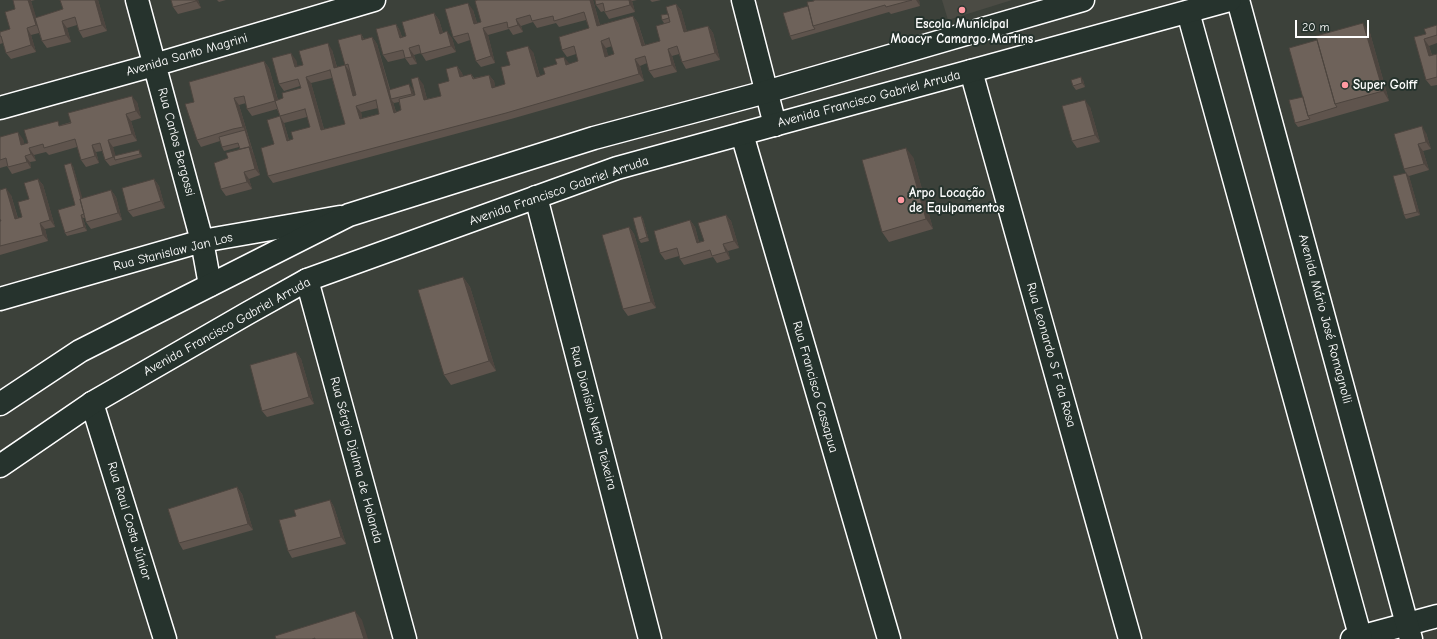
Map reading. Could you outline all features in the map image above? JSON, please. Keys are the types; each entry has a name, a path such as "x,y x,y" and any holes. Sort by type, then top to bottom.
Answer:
{"street":[{"name":"Rua Carlos Bergossi","path":"137,0 202,241 210,285"},
{"name":"Avenida Santo Magrini","path":"0,108 154,65 374,0"},
{"path":"743,0 774,125"},
{"path":"0,404 80,352 349,215 594,138 766,92 1082,0"},
{"name":"Avenida Francisco Gabriel Arruda","path":"0,466 92,402 307,280 617,168 972,71 1190,6 1230,0"},
{"name":"Avenida Mário José Romagnolli","path":"1238,0 1409,632"},
{"path":"1190,6 1358,638 1409,632 1437,616"},
{"name":"Rua Leonardo S F da Rosa","path":"972,71 1130,639"},
{"name":"Rua Francisco Cassapua","path":"742,134 889,639"},
{"name":"Rua Dionísio Netto Teixeira","path":"536,198 650,639"},
{"name":"Rua Stanislaw Jan Los","path":"0,299 202,241 349,215"},
{"name":"Rua Sérgio Djalma de Holanda","path":"307,280 405,639"},
{"name":"Rua Raul Costa Júnior","path":"92,402 165,639"}],"shaded area":[{"name":"Escola Municipal Moacyr Camargo Martins","path":"942,0 1012,0 948,20"}],"building":[{"path":"13,0 28,0 36,25 27,28 31,45 6,53 0,32 10,29 5,12 15,9"},
{"path":"60,0 95,0 102,25 79,31 75,17 62,21 66,35 42,41 35,18 63,9"},
{"path":"171,0 196,0 196,1 173,7"},
{"path":"477,0 590,0 597,26 633,16 642,46 660,41 656,26 670,22 666,7 676,4 684,32 708,26 715,53 682,62 677,46 668,49 672,65 649,71 645,56 635,59 639,74 506,113 268,176 261,148 274,144 267,120 280,116 275,101 283,98 282,93 301,88 298,79 279,84 272,58 291,53 295,67 303,65 299,51 328,43 334,68 345,65 338,40 361,34 362,40 372,37 394,113 401,110 399,99 415,95 411,79 418,77 424,100 441,96 438,84 449,81 446,69 457,66 460,77 471,74 473,79 489,75 492,88 505,84 501,67 510,65 506,52 528,46 537,77 545,74 543,68 557,64 555,59 564,57 566,65 578,61 574,46 562,50 559,37 589,28 584,12 554,21 553,16 532,21 530,15 516,19 518,25 508,28 507,22 483,28 491,56 476,61 468,33 453,37 445,9 468,3 474,24 481,22 475,1","holes":["609,38 614,54 605,57 601,41","348,64 356,95 353,96 345,65","330,70 345,124 321,130 306,77","376,100 379,114 360,119 356,106","305,109 310,127 291,132 293,139 287,141 280,116"]},
{"path":"595,0 629,0 630,5 605,12 603,3 596,5"},
{"path":"814,0 912,0 886,7 885,5 813,26 807,2"},
{"path":"808,6 815,29 790,36 783,13"},
{"path":"434,13 440,34 447,31 451,46 421,54 419,45 409,48 412,57 405,58 403,50 383,55 376,29 396,24 400,38 406,36 402,22"},
{"path":"668,14 669,18 662,20 661,15"},
{"path":"1363,23 1383,91 1335,104 1316,36"},
{"path":"1437,25 1437,35 1424,39 1429,56 1437,54 1437,77 1426,80 1414,37 1426,34 1424,29"},
{"path":"1317,40 1337,107 1308,116 1289,48"},
{"path":"264,61 275,101 247,109 244,96 234,98 243,127 197,140 185,104 194,102 189,82"},
{"path":"1081,77 1082,83 1073,86 1071,80"},
{"path":"409,84 412,94 391,99 389,90"},
{"path":"132,96 136,111 126,114 132,134 108,140 113,157 105,160 100,143 92,145 95,156 81,160 75,139 44,148 43,144 29,148 31,154 25,156 27,162 8,167 6,158 0,160 0,137 18,132 21,145 28,143 24,130 58,121 59,126 71,123 68,113"},
{"path":"1303,97 1310,119 1295,123 1289,100"},
{"path":"1085,100 1095,135 1072,141 1062,106"},
{"path":"1422,126 1426,142 1418,144 1424,164 1404,169 1394,134"},
{"path":"245,130 251,150 249,147 240,149 238,143 222,147 219,137"},
{"path":"249,147 255,169 244,172 247,182 221,189 214,163 228,158 226,153"},
{"name":"Arpo Locação de Equipamentos","path":"906,148 926,219 882,232 862,160"},
{"path":"139,150 140,154 115,160 114,156"},
{"path":"71,163 81,199 84,214 81,215 84,227 65,233 58,210 75,205 64,165"},
{"path":"1406,173 1417,212 1404,215 1393,176"},
{"path":"38,179 50,220 40,223 43,235 0,246 0,190 6,188 15,219 22,217 18,202 29,199 24,183"},
{"path":"154,179 161,201 128,211 122,188"},
{"path":"111,190 118,213 86,222 80,199"},
{"path":"726,215 734,241 723,244 726,252 712,256 710,250 680,259 677,248 660,253 654,231 690,220 697,243 704,241 698,223"},
{"path":"641,216 647,237 639,240 633,218"},
{"path":"629,227 651,302 623,309 602,235"},
{"path":"463,277 489,361 444,375 418,290"},
{"path":"296,352 309,397 262,411 250,365"},
{"path":"237,487 248,524 179,543 168,509"},
{"path":"330,500 341,537 288,551 279,520 296,516 294,510"},
{"path":"355,611 364,639 276,639 275,636"}],"place":[{"name":"Escola Municipal Moacyr Camargo Martins","path":"962,10"},
{"name":"Super Golff","path":"1345,85"},
{"name":"Arpo Locação de Equipamentos","path":"901,200"}]}
